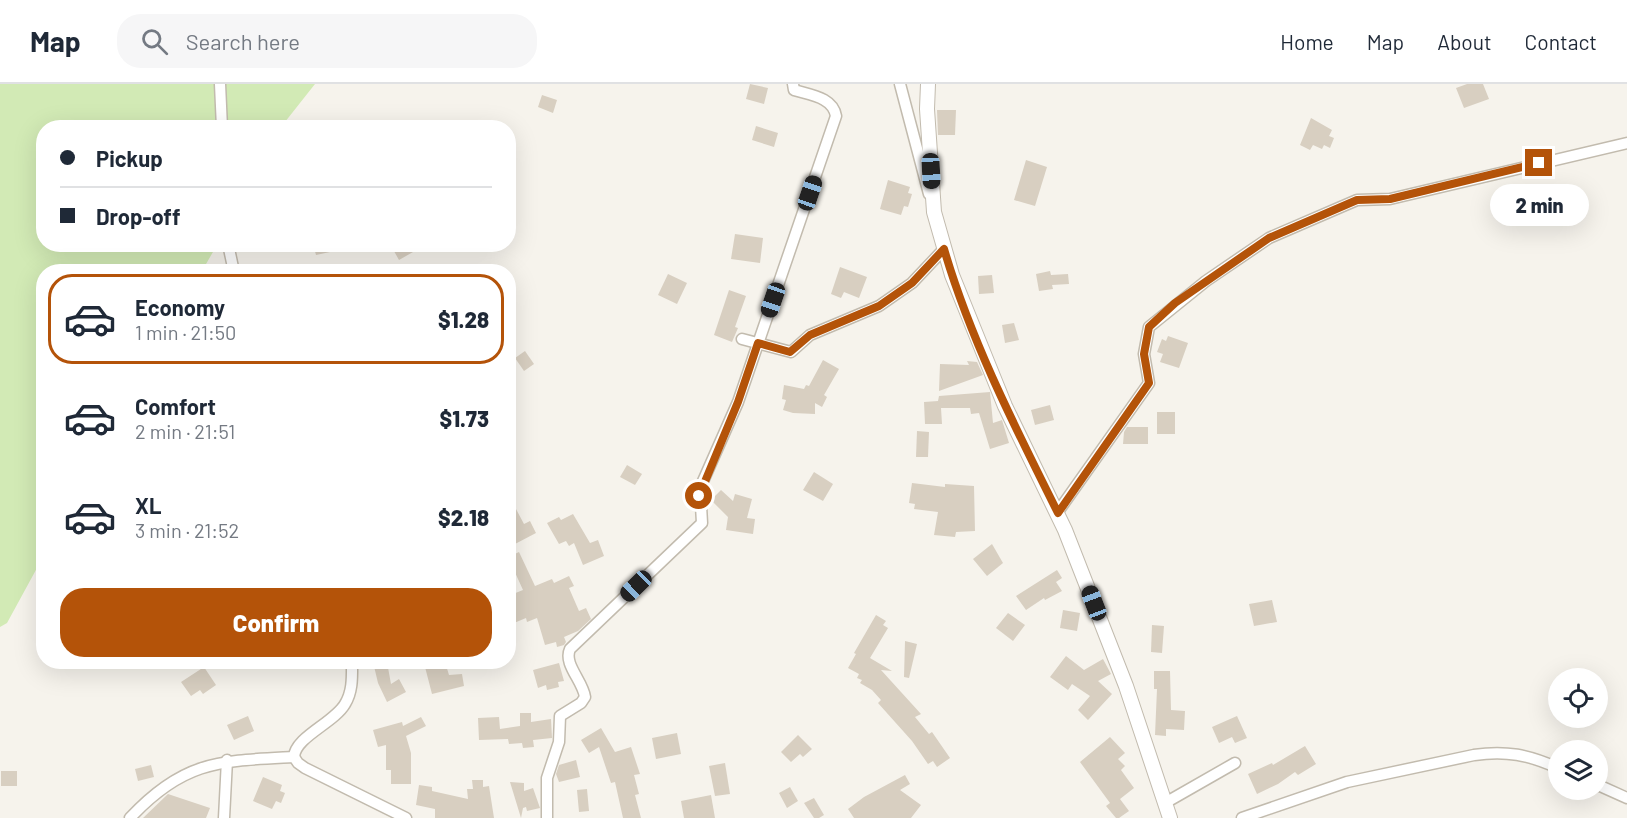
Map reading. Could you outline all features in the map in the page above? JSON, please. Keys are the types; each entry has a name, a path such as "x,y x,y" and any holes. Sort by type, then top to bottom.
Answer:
{"street":[{"path":"220,84 222,120"},
{"path":"547,818 548,778 559,742 560,716 580,703 585,696 584,689 568,660 570,649 702,523 700,488 738,402 836,116 835,109 830,102 794,90 793,84"},
{"path":"900,84 915,148 944,249 972,328 1005,406 1058,513 1118,664 1170,818"},
{"path":"928,84 927,109 934,212"},
{"path":"1058,513 1149,383 1144,354 1149,327 1175,303 1269,238 1357,200 1390,199 1627,143"},
{"path":"742,339 790,352 810,335 879,306 912,283 944,249"},
{"path":"352,669 350,694 345,705 333,718 300,743 294,751 294,757 305,768 406,818"},
{"path":"1242,818 1347,782 1474,755 1494,752 1518,753 1548,764"},
{"path":"130,818 158,791 175,780 209,765 227,760 294,757"},
{"path":"224,818 227,760"},
{"path":"1165,803 1235,763"},
{"path":"1608,789 1627,798"}],"green space":[{"path":"0,84 315,84 287,120 36,120 36,252 213,252 206,264 36,264 36,570 7,623 0,627"}],"building":[{"path":"750,84 768,88 764,104 746,99"},
{"path":"1467,84 1483,84 1489,99 1464,108 1456,88"},
{"path":"542,95 557,100 553,113 538,107"},
{"path":"937,110 956,110 955,135 938,135"},
{"path":"1311,118 1332,130 1329,136 1334,138 1330,148 1324,145 1322,149 1313,145 1310,150 1300,145"},
{"path":"756,126 778,133 774,147 752,140"},
{"path":"1026,160 1047,167 1035,206 1014,200"},
{"path":"888,180 910,187 908,193 912,194 908,207 904,206 901,215 880,209"},
{"path":"735,234 763,238 760,263 731,259"},
{"path":"394,252 413,252 399,260"},
{"path":"840,267 867,277 859,298 844,292 841,298 831,294"},
{"path":"1050,271 1051,275 1068,274 1069,284 1052,285 1053,289 1039,291 1036,274"},
{"path":"668,274 687,283 677,304 658,295"},
{"path":"992,275 994,293 979,294 978,276"},
{"path":"729,290 746,296 732,342 714,335"},
{"path":"1014,323 1019,340 1005,343 1002,325"},
{"path":"1168,336 1188,343 1179,368 1160,362 1163,354 1157,352 1162,339 1166,341"},
{"path":"525,351 534,364 524,371 516,357"},
{"path":"823,360 839,369 824,395 827,397 822,407 815,403 815,414 783,410 786,400 782,399 784,385 804,389 806,385 809,386"},
{"path":"967,361 977,362 983,375 939,391 940,364 969,365"},
{"path":"990,392 993,423 1002,420 1009,443 990,449 979,413 971,414 970,408 941,408 942,424 925,424 924,402 938,401 939,396"},
{"path":"1050,405 1054,420 1035,425 1031,410"},
{"path":"1157,412 1175,412 1175,434 1157,434"},
{"path":"1127,427 1148,427 1148,444 1123,444"},
{"path":"917,431 929,432 928,457 916,457"},
{"path":"627,465 642,474 635,485 620,477"},
{"path":"814,472 833,484 823,501 803,490"},
{"path":"912,483 945,487 945,484 974,486 975,531 956,532 955,537 934,535 938,512 914,509 915,504 909,503"},
{"path":"721,490 733,501 735,494 752,499 747,518 755,519 753,534 726,530 728,517 711,500"},
{"path":"516,509 524,524 530,521 536,533 516,543"},
{"path":"573,514 590,543 598,540 604,556 583,565 574,543 569,546 566,541 559,544 547,523"},
{"path":"992,544 1003,563 987,576 973,559"},
{"path":"519,552 535,586 552,579 554,583 569,576 574,586 569,588 579,611 586,608 591,619 578,631 564,637 566,642 564,645 557,647 556,642 545,645 537,618 527,622 526,618 516,622 516,593 523,590 516,575 516,553"},
{"path":"1057,570 1062,578 1056,582 1062,591 1045,600 1044,598 1026,610 1016,596"},
{"path":"1272,600 1277,622 1254,626 1249,604"},
{"path":"1063,610 1080,613 1077,631 1060,628"},
{"path":"1008,613 1025,625 1013,641 996,628"},
{"path":"876,615 886,621 883,625 888,628 870,658 892,671 881,670 921,714 915,717 929,734 932,732 950,758 937,767 933,761 928,764 912,741 878,703 881,700 872,690 860,683 862,680 857,678 859,674 848,668"},
{"path":"1152,625 1164,626 1162,653 1151,652"},
{"path":"905,641 917,644 909,678 904,677"},
{"path":"1066,656 1084,670 1103,659 1111,674 1098,681 1112,694 1088,720 1078,710 1090,696 1072,684 1068,690 1050,677"},
{"path":"559,663 564,681 558,682 559,687 547,690 546,685 538,688 533,670"},
{"path":"201,669 205,669 216,685 203,694 200,690 191,696 181,682"},
{"path":"375,669 388,669 391,684 399,679 406,692 387,702"},
{"path":"426,669 447,669 449,675 462,674 464,686 432,694"},
{"path":"1154,671 1170,671 1171,710 1185,711 1184,730 1166,729 1166,736 1155,735 1157,689 1154,689"},
{"path":"520,713 531,713 531,722 551,719 552,738 533,740 534,747 523,748 522,743 509,744 508,739 479,740 478,718 499,717 500,729 520,726"},
{"path":"248,716 254,731 234,740 227,725"},
{"path":"1237,716 1247,738 1235,743 1232,737 1219,743 1212,727"},
{"path":"421,717 426,726 406,736 411,753 411,784 391,784 391,770 386,770 386,745 378,747 373,730 402,722 403,726"},
{"path":"601,728 615,752 631,747 640,774 634,775 639,794 635,795 641,818 623,818 615,782 611,783 599,747 589,753 581,740"},
{"path":"677,733 681,754 656,759 652,738"},
{"path":"798,735 812,749 803,757 800,754 791,762 781,752"},
{"path":"1110,737 1125,753 1118,759 1125,766 1121,770 1134,788 1120,799 1129,811 1119,818 1116,818 1106,806 1110,803 1080,762"},
{"path":"1305,746 1316,764 1298,775 1295,772 1278,784 1257,794 1248,774 1272,763 1273,765"},
{"path":"576,760 580,777 559,782 556,774 559,765"},
{"path":"725,763 730,794 715,796 709,766"},
{"path":"151,765 154,777 138,781 135,769"},
{"path":"1,771 17,771 17,786 1,786"},
{"path":"905,775 910,784 900,790 921,805 911,818 854,818 848,809 864,797"},
{"path":"263,777 282,785 280,791 285,793 281,803 276,801 272,809 253,801"},
{"path":"472,780 483,780 483,787 489,786 494,818 435,818 435,809 416,805 419,785 432,787 432,791 468,799 467,789 473,789"},
{"path":"510,782 524,783 524,791 533,788 540,808 527,811 526,807 523,808 521,818"},
{"path":"790,787 798,801 787,808 779,793"},
{"path":"587,789 589,811 579,812 577,790"},
{"path":"168,794 210,808 206,818 143,818"},
{"path":"711,795 715,818 684,818 681,801"},
{"path":"814,798 824,815 819,818 814,818 804,803"}],"route":[{"path":"699,496 700,488 738,402 758,343 790,352 810,335 879,306 912,283 944,249 972,328 1005,406 1058,513 1149,383 1144,354 1149,327 1175,303 1269,238 1357,200 1390,199 1539,163"}]}
